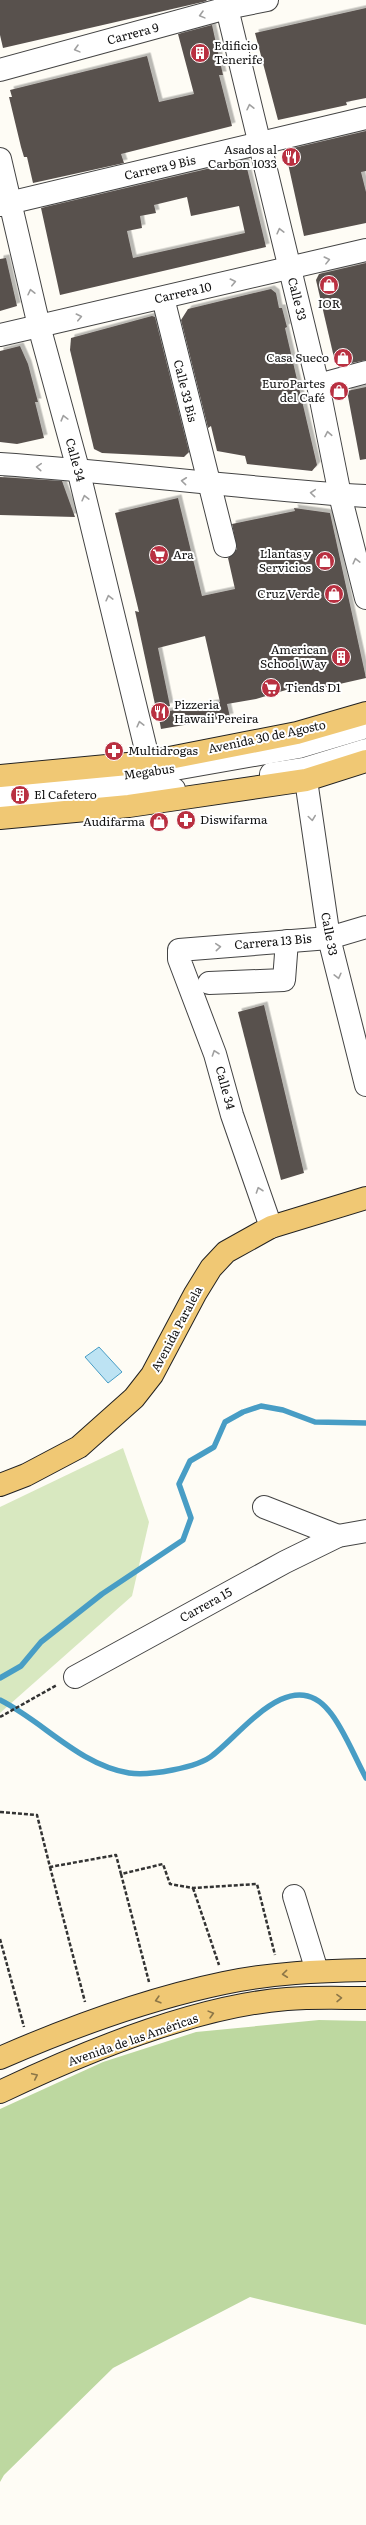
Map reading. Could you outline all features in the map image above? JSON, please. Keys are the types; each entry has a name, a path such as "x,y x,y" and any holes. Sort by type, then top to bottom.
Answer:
{"main road":[{"name":"Avenida 30 de Agosto","path":"0,776 149,762 296,733 366,713"},
{"path":"0,818 129,806 306,780 366,761"},
{"name":"Avenida Paralela","path":"0,1485 26,1475 79,1447 134,1398 152,1375 194,1294 211,1268 226,1252 272,1227 366,1198"},
{"path":"0,2058 29,2045 90,2022 154,2001 224,1982 280,1974 317,1971 366,1970"},
{"name":"Avenida de las Américas","path":"0,2092 47,2070 102,2049 166,2026 233,2008 286,1999 366,1998"}],"street":[{"name":"Carrera 9","path":"0,70 226,4 267,0"},
{"name":"Calle 33","path":"226,4 318,385 340,495 366,598"},
{"name":"Carrera 9 Bis","path":"6,204 366,118"},
{"name":"Calle 34","path":"0,160 6,204 78,469 149,762"},
{"name":"Carrera 10","path":"0,335 366,250"},
{"name":"Calle 33 Bis","path":"163,298 208,483 225,546"},
{"path":"318,385 366,372"},
{"path":"0,464 78,469 208,483 366,496"},
{"name":"Megabus","path":"0,788 152,773 300,747 366,728"},
{"name":"Megabus","path":"0,807 156,792 304,769 366,750"},
{"name":"Calle 33","path":"306,780 329,938 365,1081"},
{"name":"Carrera 13 Bis","path":"179,950 329,938 366,927"},
{"path":"209,983 284,980 287,941"},
{"name":"Calle 34","path":"179,950 179,959 216,1054 232,1115 272,1227"},
{"path":"264,1507 338,1536"},
{"name":"Carrera 15","path":"75,1677 285,1562 338,1536 366,1531"},
{"path":"294,1896 317,1971"}],"path":[{"path":"0,1717 48,1689"},
{"path":"0,1812 37,1815 90,2022"},
{"path":"50,1867 116,1855 154,2001"},
{"path":"121,1874 163,1864 170,1884 193,1888 257,1884 280,1974"},
{"path":"193,1888 224,1982"},
{"path":"0,1939 29,2045"}],"green space":[{"path":"123,1448 149,1522 132,1596 0,1713 0,1507"},
{"path":"319,2020 366,2021 366,2325 250,2297 113,2368 4,2475 0,2482 0,2109 103,2062 196,2032"}],"water":[{"path":"99,1347 122,1372 108,1383 85,1357"}],"building":[{"path":"0,0 207,1 3,48 0,35"},
{"path":"366,8 366,98 346,102 347,105 278,120 255,33"},
{"path":"212,25 223,75 219,75 232,126 121,154 124,163 33,183 27,157 24,157 21,147 9,97 12,97 10,90 147,56 159,102 194,94 178,34"},
{"path":"366,131 366,171 361,172 366,192 366,223 304,236 285,150"},
{"path":"245,160 266,247 60,295 41,208","holes":["187,197 191,216 239,206 245,233 133,258 127,231 142,228 140,216 156,213 154,205"]},
{"path":"6,258 17,306 0,311 0,259"},
{"path":"366,263 366,360 343,365 335,362 316,280 319,274"},
{"path":"271,289 276,293 279,308 282,308 287,327 285,328 317,465 312,471 247,464 245,456 217,451 211,426 208,428 181,320 188,309"},
{"path":"152,316 155,317 189,452 184,457 102,453 94,449 70,350 71,338"},
{"path":"20,346 28,364 38,402 35,402 44,438 17,444 0,442 0,351"},
{"path":"366,387 366,459 360,460 347,391"},
{"path":"0,477 62,481 75,517 0,515"},
{"path":"178,498 202,596 235,589 228,558 237,549 232,524 295,511 294,508 330,513 366,678 313,690 296,687 256,699 227,704 230,717 161,729 158,713 220,702 205,636 158,648 170,706 156,709 135,611 139,612 115,513"},
{"path":"264,1005 304,1173 281,1180 238,1012"}],"waterway":[{"path":"0,1678 21,1666 41,1642 102,1594 183,1540 191,1518 179,1484 190,1461 214,1447 225,1422 243,1412 261,1406 283,1410 315,1422 366,1423"},
{"path":"0,1700 32,1719 77,1752 111,1768 137,1774 172,1770 206,1760 225,1745 252,1719 283,1698 299,1695 314,1698 329,1711 334,1718 344,1734 366,1778"}],"place":[{"name":"Edificio Tenerife","path":"200,53"},
{"name":"Asados al Carbon 1033","path":"291,157"},
{"name":"IOR","path":"329,285"},
{"name":"Casa Sueco","path":"343,358"},
{"name":"EuroPartes del Café","path":"339,391"},
{"name":"Ara","path":"159,555"},
{"name":"Llantas y Servicios","path":"325,561"},
{"name":"Cruz Verde","path":"334,594"},
{"name":"American School Way","path":"341,657"},
{"name":"Tiends D1","path":"271,688"},
{"name":"Pizzeria Hawaii Pereira","path":"160,712"},
{"name":"Multidrogas","path":"114,751"},
{"name":"El Cafetero","path":"20,795"},
{"name":"Diswifarma","path":"186,820"},
{"name":"Audifarma","path":"159,822"}]}
